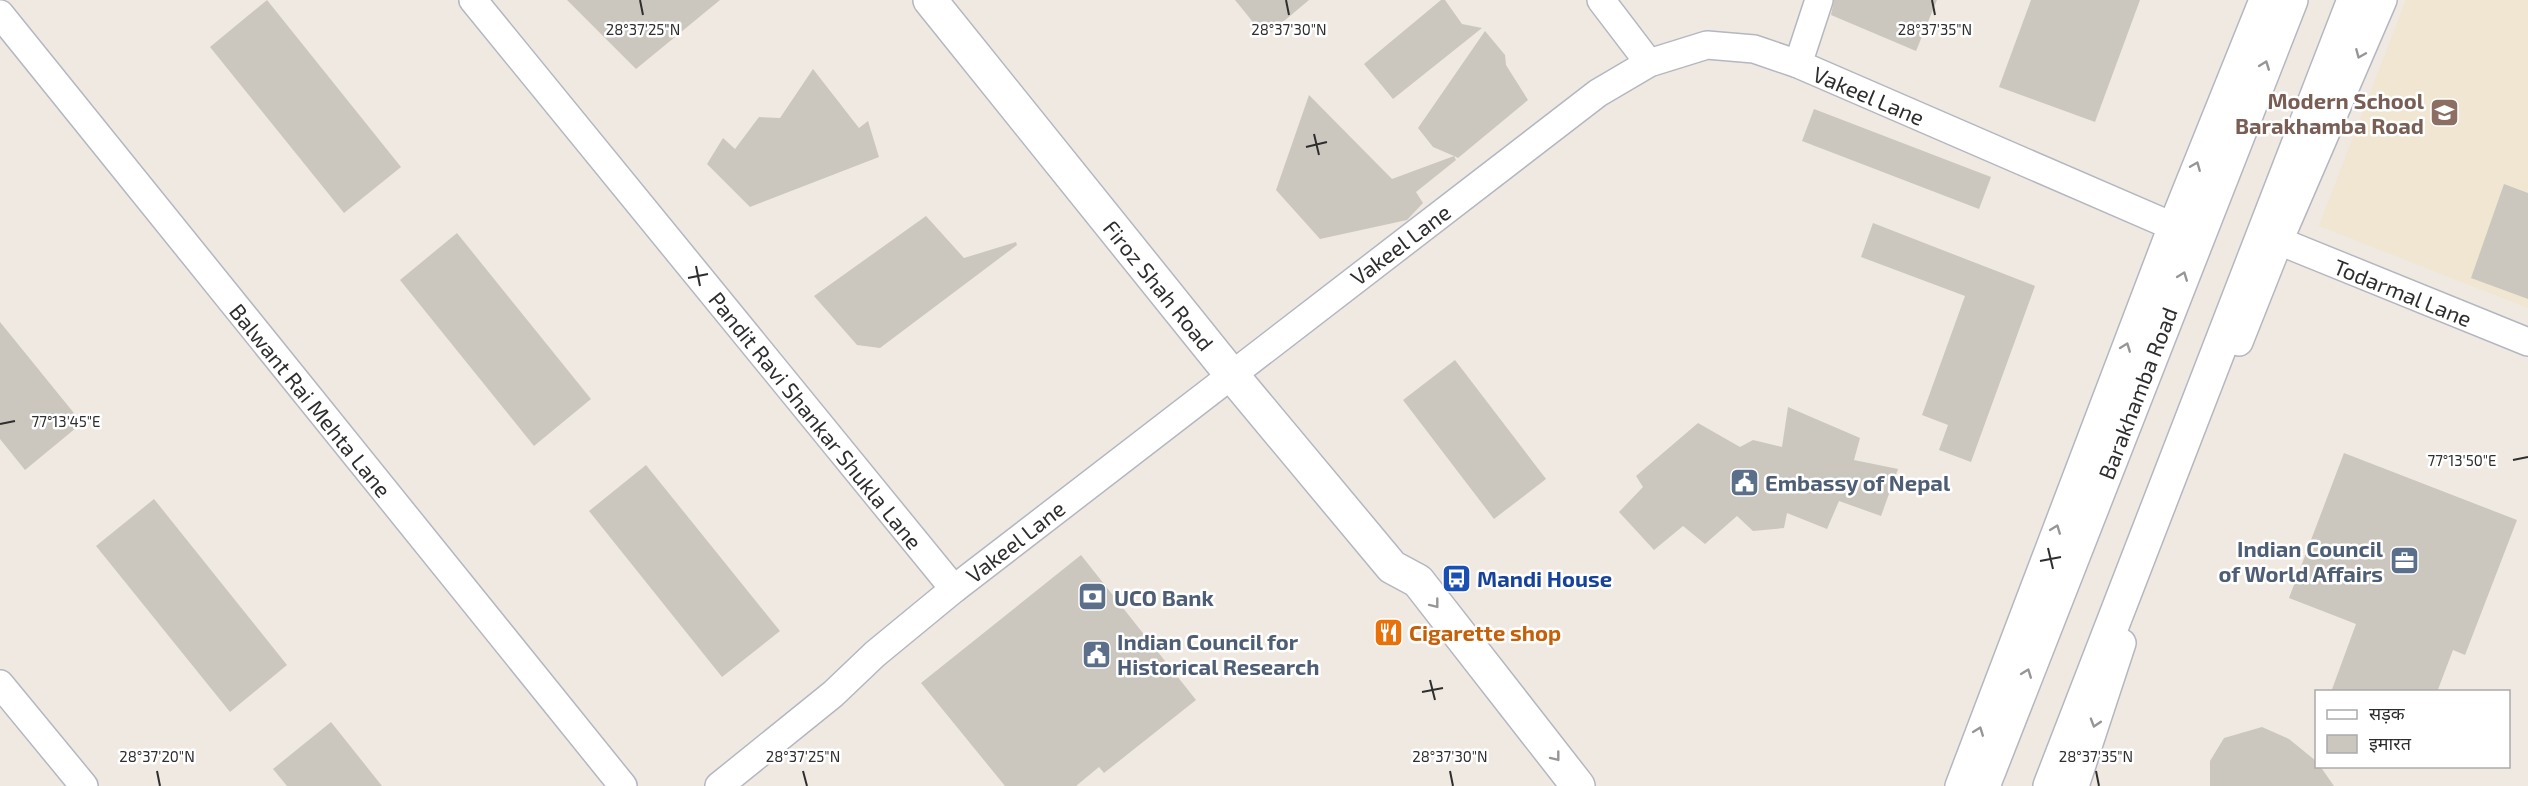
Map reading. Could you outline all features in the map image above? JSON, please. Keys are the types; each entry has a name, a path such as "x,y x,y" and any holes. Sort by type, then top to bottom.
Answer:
{"main road":[{"name":"Firoz Shah Road","path":"930,0 1231,374 1392,567 1418,581 1578,786"},
{"name":"Barakhamba Road","path":"1983,786 2290,0"},
{"path":"2050,786 2354,0"},
{"name":"Firoz Shah Road","path":"1392,567 1398,592 1549,786"}],"street":[{"name":"Pandit Ravi Shankar Shukla Lane","path":"473,0 954,589"},
{"path":"1601,0 1649,63"},
{"path":"1798,64 1819,0"},
{"path":"1959,786 2172,226 2263,0"},
{"path":"2076,786 2106,687 2152,559 2279,241 2383,0"},
{"name":"Balwant Rai Mehta Lane","path":"0,14 622,786"},
{"name":"Vakeel Lane","path":"719,786 832,694 875,654 954,589 1598,93 1649,63 1707,45 1754,49 1798,64 2172,226"},
{"name":"Todarmal Lane","path":"2279,241 2528,342"},
{"path":"0,684 84,786"}],"shaded area":[{"name":"Modern School Barakhamba Road","path":"2406,0 2528,0 2528,308 2319,226"}],"building":[{"path":"267,0 401,167 344,213 210,47"},
{"path":"567,0 720,0 636,69"},
{"path":"1235,0 1309,0 1265,37"},
{"path":"1441,0 1445,0 1462,24 1482,28 1393,99 1364,64"},
{"path":"1834,0 1937,0 1916,51 1831,15"},
{"path":"2031,0 2140,0 2095,122 1999,87"},
{"path":"1485,31 1505,55 1506,65 1528,100 1458,158 1433,147 1418,128"},
{"path":"813,69 859,128 868,121 879,157 750,207 707,164 723,138 735,149 759,117 780,118"},
{"path":"1309,95 1392,179 1454,156 1456,160 1416,192 1423,203 1407,220 1320,239 1276,190"},
{"path":"1814,109 1991,177 1979,209 1802,141"},
{"path":"2504,184 2528,193 2528,299 2471,278"},
{"path":"926,216 964,258 1016,242 1017,245 880,348 857,345 814,296"},
{"path":"1873,223 2035,286 1971,462 1939,450 1948,425 1922,415 1965,296 1861,257"},
{"path":"457,233 591,399 534,446 400,280"},
{"path":"0,322 82,423 25,470 0,439"},
{"path":"1455,360 1546,479 1494,519 1403,400"},
{"name":"Embassy of Nepal","path":"1788,407 1860,438 1854,460 1898,469 1881,516 1839,501 1827,529 1787,513 1784,528 1753,531 1737,516 1705,544 1683,526 1654,550 1619,512 1643,487 1636,476 1698,423 1740,447 1753,440 1782,447"},
{"path":"2344,453 2517,520 2465,655 2453,650 2438,690 2332,690 2356,624 2289,598"},
{"path":"646,465 780,631 722,677 589,511"},
{"path":"154,499 287,665 230,712 96,546"},
{"path":"1081,555 1196,700 1104,773 1099,767 1076,786 1005,786 921,683"},
{"path":"331,722 382,786 287,786 273,769"},
{"path":"2262,727 2289,739 2315,760 2315,768 2321,768 2334,786 2210,786 2210,761 2224,738"}],"place":[{"name":"Modern School Barakhamba Road","path":"2445,113"},
{"name":"Embassy of Nepal","path":"1744,482"},
{"name":"Indian Council of World Affairs","path":"2404,561"},
{"name":"Mandi House","path":"1456,578"},
{"name":"UCO Bank","path":"1093,597"},
{"name":"Cigarette shop","path":"1388,632"},
{"name":"Indian Council for Historical Research","path":"1096,654"}]}
